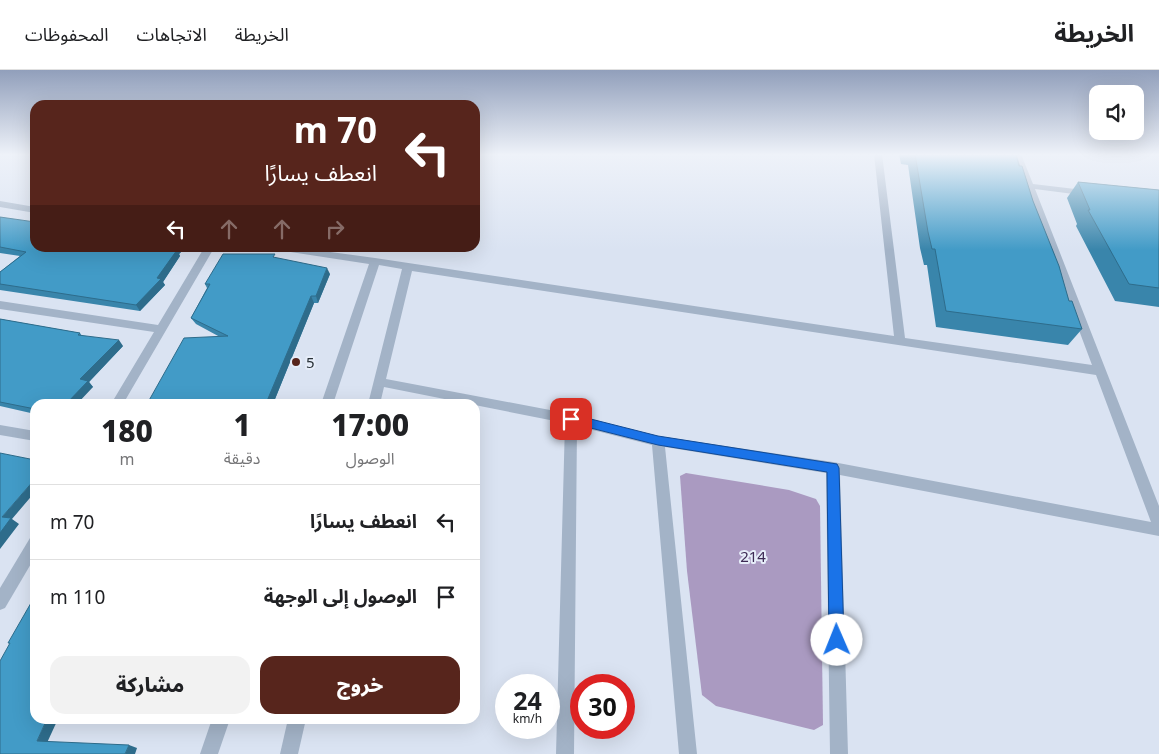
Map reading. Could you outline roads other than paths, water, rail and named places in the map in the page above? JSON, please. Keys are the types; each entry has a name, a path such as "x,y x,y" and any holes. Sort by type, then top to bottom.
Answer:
{"street":[{"path":"882,186 900,341"},
{"path":"1103,194 1029,186 1159,524"},
{"path":"0,204 30,209"},
{"path":"120,399 207,252"},
{"path":"312,252 1100,371"},
{"path":"329,399 375,261"},
{"path":"375,399 408,266"},
{"path":"0,305 161,329"},
{"path":"380,382 468,399"},
{"path":"480,401 571,419 658,441 833,468 1159,530"},
{"path":"565,754 571,419"},
{"path":"0,430 30,435"},
{"path":"658,441 688,754"},
{"path":"833,468 839,754"},
{"path":"0,602 30,551"},
{"path":"209,754 219,724"},
{"path":"289,754 296,724"}],"place":[{"name":"5","path":"296,362"}],"park label":[{"name":"214","path":"753,556"}]}
